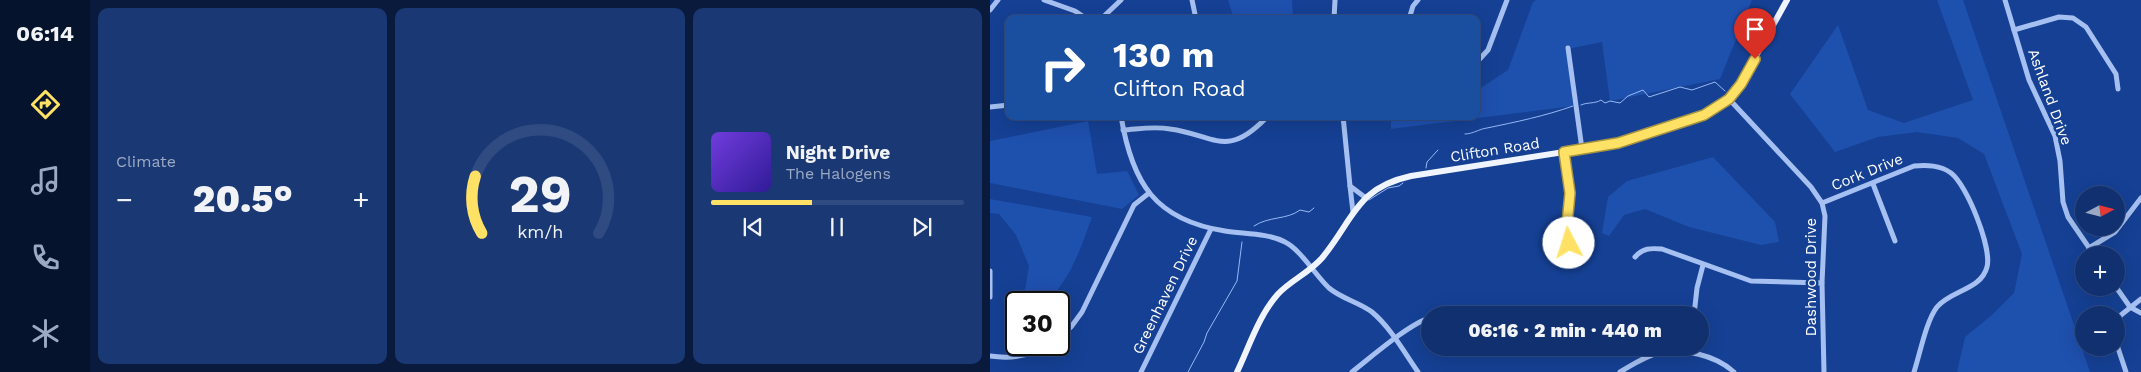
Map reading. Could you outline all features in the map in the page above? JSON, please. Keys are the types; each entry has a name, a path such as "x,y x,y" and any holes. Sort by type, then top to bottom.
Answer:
{"main road":[{"name":"Clifton Road","path":"1237,372 1272,302 1285,288 1310,269 1325,253 1353,212 1379,187 1396,180 1618,143 1704,115 1729,99 1741,84 1787,0"}],"street":[{"path":"990,10 998,0"},
{"path":"1044,0 1081,15"},
{"path":"1105,15 1121,0"},
{"path":"1192,0 1195,15"},
{"path":"1334,15 1335,0"},
{"path":"1410,15 1413,6 1418,0"},
{"path":"1480,59 1488,50 1507,0"},
{"name":"Ashland Drive","path":"2005,0 2029,80 2055,136 2060,161 2063,202 2068,217 2089,246"},
{"path":"2014,30 2058,17 2073,18 2086,27 2116,74 2118,89"},
{"path":"1568,48 1582,149"},
{"name":"Dashwood Drive","path":"1729,99 1811,187 1822,203 1824,216 1822,283 1824,372"},
{"path":"990,107 1005,105"},
{"path":"1122,120 1135,172 1149,193 1183,220 1211,229 1285,242 1296,250 1310,269 1340,296 1372,313 1395,339 1418,372"},
{"path":"1123,130 1156,127 1172,129 1213,141 1227,141 1243,138 1264,120"},
{"path":"1343,120 1353,212"},
{"path":"1564,152 1570,193 1567,224 1572,262"},
{"name":"Cork Drive","path":"1822,203 1914,166 1940,167 1950,172 1959,180 1965,190 1987,247 1987,268 1981,278 1973,285 1944,300 1937,308 1931,319 1914,372"},
{"path":"1873,184 1895,241"},
{"path":"1350,186 1366,198"},
{"path":"1070,328 1082,312 1134,205 1149,193"},
{"path":"2093,246 2115,232 2141,198"},
{"name":"Greenhaven Drive","path":"1141,372 1211,229"},
{"path":"1635,257 1640,250 1656,248 1751,281 1822,283"},
{"path":"1695,306 1703,265"},
{"path":"990,271 990,297"},
{"path":"2122,296 2130,307 2141,313"},
{"path":"2125,312 2141,300"},
{"path":"1352,372 1421,322"},
{"path":"990,356 1020,356"},
{"path":"1620,372 1651,356"},
{"path":"1704,356 1734,372"},
{"path":"2121,356 2126,372"}],"shaded area":[{"path":"1228,0 1292,0 1293,15 1233,15"},
{"path":"1536,0 1752,0 1720,79 1610,101 1602,42 1568,49 1573,106 1480,118 1480,88 1508,70 1533,2"},
{"path":"1937,0 1963,0 2075,328 2075,356 2085,356 2090,372 1957,372 1965,337 1993,314 2014,293 2022,254 1984,154 1958,138 1917,132 1878,137 1835,152 1790,94 1838,25 1868,110 1904,123 1973,100"},
{"path":"1391,120 1462,120 1391,129"},
{"path":"1088,121 1097,174 1127,171 1139,195 1122,209 990,183 990,141"},
{"path":"1713,157 1775,222 1779,242 1761,245 1689,227 1645,209 1624,215 1609,236 1602,233 1608,197 1627,181"},
{"path":"990,199 1092,217 1072,266 1056,291 1025,291 1029,266 1016,235 999,214 990,213"}],"waterway":[{"path":"1581,105 1601,100 1605,103 1610,101 1620,103 1628,96 1643,90 1649,97 1680,87 1692,90 1715,82 1725,91"},
{"path":"1465,134 1541,116 1573,106"},
{"path":"1426,168 1427,162 1438,150"},
{"path":"1369,200 1388,188 1399,186 1403,183"},
{"path":"1254,226 1300,210 1309,212 1314,208"},
{"path":"1188,372 1207,333 1237,281 1242,242"}],"route":[{"path":"1569,243 1567,224 1570,193 1564,152 1618,143 1704,115 1729,99 1741,84 1755,59"}]}
